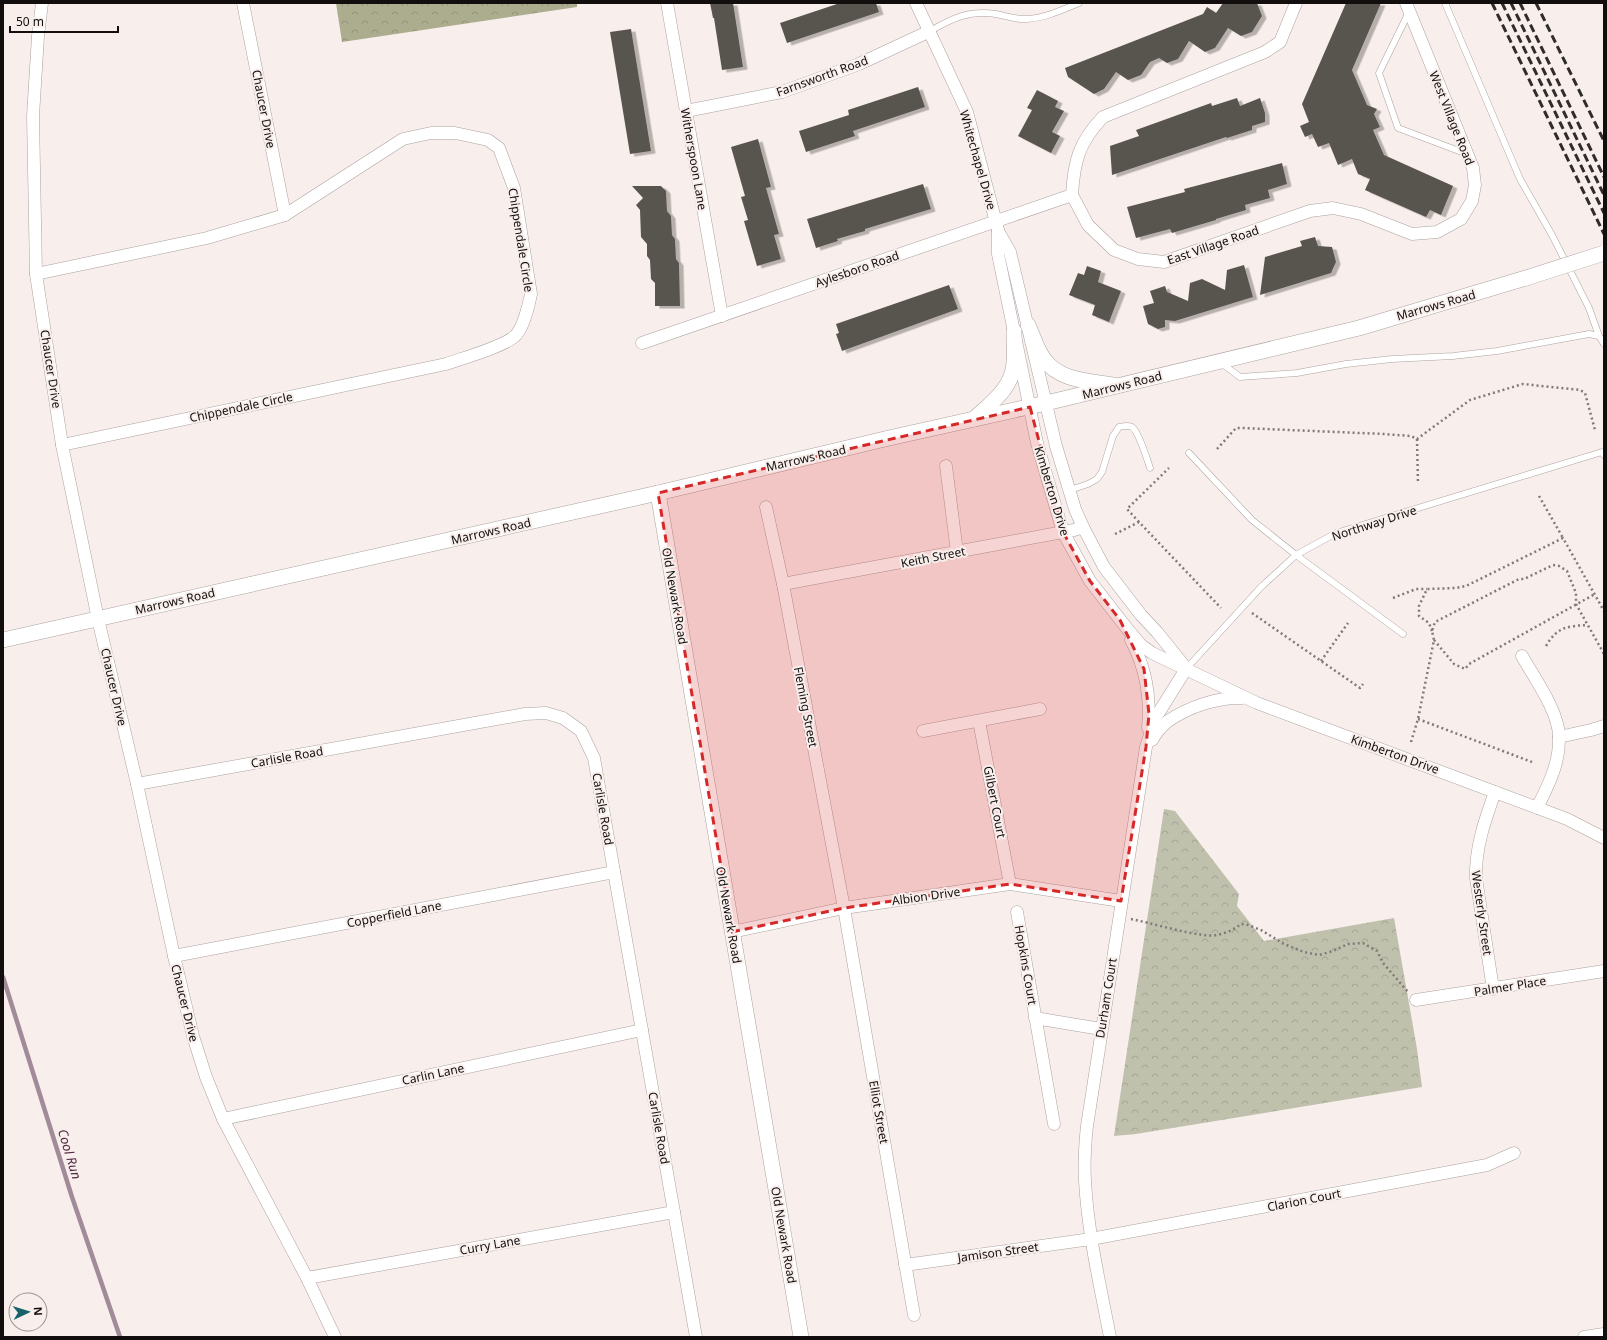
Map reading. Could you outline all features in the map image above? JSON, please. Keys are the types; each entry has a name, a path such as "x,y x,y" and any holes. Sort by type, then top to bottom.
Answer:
{"street":[{"name":"Chaucer Drive","path":"42,3 38,36 34,116 36,274 62,445 98,619 137,784 174,956 193,1036 206,1076 223,1119 307,1278 335,1337"},
{"name":"Chaucer Drive","path":"243,3 285,215"},
{"name":"Witherspoon Lane","path":"667,3 722,316"},
{"name":"Whitechapel Drive","path":"916,3 966,112 997,226 1010,252 1030,407"},
{"path":"1072,195 1074,172 1082,145 1092,129 1103,117 1265,52 1280,42 1296,3"},
{"name":"West Village Road","path":"1310,211 1333,208 1361,214 1412,234 1436,232 1461,219 1472,201 1474,179 1473,168 1408,7"},
{"name":"Farnsworth Road","path":"686,111 782,92 859,64 930,31"},
{"name":"Chippendale Circle","path":"36,274 207,238 285,215 403,139 430,133 449,133 488,140 499,148 514,188 531,294 528,310 516,336 503,344 446,364 62,445"},
{"name":"East Village Road","path":"1072,195 1088,225 1114,250 1138,259 1164,262 1310,211"},
{"name":"Aylesboro Road","path":"642,343 997,226 1072,195"},
{"name":"Marrows Road","path":"3,640 658,493 1030,407 1359,328 1604,253"},
{"name":"Whitechapel Drive","path":"1021,328 1046,403"},
{"path":"1021,328 1044,360 1058,373 1118,386"},
{"path":"973,420 1005,390 1011,379 1021,328"},
{"name":"Kimberton Drive","path":"1046,403 1056,446 1083,527 1104,567 1186,669"},
{"name":"Kimberton Drive","path":"1030,407 1037,443 1063,532 1090,581 1141,645 1152,653 1248,699 1567,819 1604,838"},
{"path":"946,466 957,552"},
{"name":"Old Newark Road","path":"658,493 801,1337"},
{"name":"Fleming Street","path":"766,507 783,584 844,908"},
{"name":"Keith Street","path":"783,584 1083,527"},
{"path":"1120,620 1138,652 1144,669 1149,714 1146,747"},
{"path":"1522,656 1550,706 1557,723 1560,737 1556,763 1550,781 1537,808"},
{"name":"Durham Court","path":"1110,1337 1091,1239 1085,1180 1087,1126 1146,747 1156,716 1186,669"},
{"path":"1146,747 1157,732 1167,722 1181,714 1213,701 1228,697 1248,699"},
{"path":"923,731 1040,709"},
{"name":"Carlisle Road","path":"137,784 525,714 546,713 563,718 581,731 594,758 696,1337"},
{"name":"Gilbert Court","path":"979,721 1010,884"},
{"path":"1560,737 1604,726"},
{"name":"Westerly Street","path":"1493,989 1475,863 1481,835 1495,792"},
{"name":"Copperfield Lane","path":"174,956 614,872"},
{"name":"Albion Drive","path":"732,932 844,908 1010,884 1121,901"},
{"name":"Elliot Street","path":"844,908 914,1315"},
{"name":"Hopkins Court","path":"1017,912 1054,1124"},
{"name":"Palmer Place","path":"1416,1000 1604,971"},
{"name":"Hopkins Court","path":"1035,1018 1101,1029"},
{"name":"Carlin Lane","path":"223,1119 642,1030"},
{"name":"Clarion Court","path":"1091,1239 1487,1166 1514,1153"},
{"name":"Curry Lane","path":"307,1278 674,1212"},
{"name":"Jamison Street","path":"905,1265 1091,1239"},
{"path":"1584,1337 1604,1334"}],"lane":[{"path":"930,31 952,18 965,14 988,13 1025,20 1046,16 1079,3"},
{"path":"1445,3 1520,179 1552,235 1589,308 1599,336 1604,344"},
{"path":"1408,7 1379,73 1398,128 1467,154"},
{"path":"1220,361 1240,377 1297,373 1346,364 1392,359 1453,356 1497,351 1589,334 1599,336"},
{"path":"1070,490 1088,484 1097,479 1102,472 1113,436 1119,427 1126,425 1133,428 1150,468"},
{"name":"Northway Drive","path":"1186,669 1261,587 1296,555 1336,533 1602,452 1604,455"},
{"path":"1189,453 1252,520 1296,555 1403,634"}],"path":[{"path":"1417,439 1470,400 1523,384 1580,390 1585,393 1595,430"},
{"path":"1217,449 1236,428 1384,434 1411,436 1417,439"},
{"path":"1417,439 1418,484"},
{"path":"1169,468 1126,509 1221,608"},
{"path":"1539,496 1604,611"},
{"path":"1115,534 1139,522"},
{"path":"1393,598 1416,589 1456,588 1466,586 1563,538"},
{"path":"1432,631 1435,622 1519,579 1524,579 1553,565 1567,571 1576,593 1576,604 1604,654"},
{"path":"1411,742 1418,719 1434,640 1429,623 1419,616 1419,606 1427,589"},
{"path":"1434,640 1454,664 1465,669 1469,664 1595,594"},
{"path":"1252,613 1360,688 1363,684"},
{"path":"1321,661 1348,623"},
{"path":"1546,646 1551,638 1561,629 1573,626 1588,625"},
{"path":"1418,719 1532,762"},
{"path":"1119,916 1205,936 1235,930 1242,924 1248,925 1261,930 1290,947 1319,955 1333,951 1348,944 1364,944 1377,951 1383,963 1416,1000"}],"highlighted area":[{"path":"1030,407 1063,532 1090,581 1120,620 1144,669 1149,714 1146,747 1121,901 1010,884 844,908 732,932 658,493"}],"green space":[{"path":"336,3 577,3 577,7 342,42"},
{"path":"1164,809 1175,811 1239,894 1237,906 1264,941 1394,918 1417,1049 1422,1087 1136,1134 1114,1136"}],"building":[{"path":"710,3 733,3 743,67 722,70 714,18"},
{"path":"840,3 876,3 879,12 787,43 780,23"},
{"path":"1223,3 1257,3 1262,16 1252,32 1241,36 1228,28 1215,48 1205,52 1189,41 1178,59 1167,63 1159,58 1150,62 1141,75 1128,80 1116,72 1104,89 1094,94 1068,77 1065,68 1203,14 1207,7 1216,13"},
{"path":"1346,3 1381,3 1352,70 1367,105 1377,109 1374,114 1380,127 1373,130 1384,155 1453,186 1441,215 1430,210 1426,217 1365,190 1370,179 1358,174 1352,159 1338,165 1329,143 1318,147 1312,134 1305,137 1300,126 1309,122 1302,104"},
{"path":"631,29 651,151 630,154 610,32"},
{"path":"918,87 925,107 853,131 855,136 806,152 799,131 849,115 848,110"},
{"path":"1037,90 1058,101 1055,107 1064,111 1052,132 1060,136 1051,153 1018,136 1032,110 1027,108"},
{"path":"1237,98 1240,106 1260,98 1265,113 1265,122 1252,126 1252,130 1227,138 1226,137 1112,175 1110,146 1139,136 1136,130 1211,103 1212,106"},
{"path":"758,139 771,187 766,188 779,234 774,235 781,259 757,266 744,221 748,220 741,197 745,196 731,147"},
{"path":"1282,163 1287,184 1268,190 1270,198 1245,205 1246,210 1216,220 1172,233 1170,229 1136,238 1127,207 1185,192 1184,189"},
{"path":"923,184 931,209 865,229 865,231 837,239 838,241 816,248 807,219"},
{"path":"632,186 661,186 666,191 667,211 671,216 672,235 675,239 676,259 679,263 680,306 655,306 655,283 651,279 650,260 647,256 647,244 641,237 640,210 636,205 643,198"},
{"path":"1315,237 1318,246 1332,247 1336,262 1331,273 1260,295 1265,257 1302,246 1300,241"},
{"path":"1244,265 1253,297 1175,321 1165,320 1165,327 1158,329 1148,324 1143,306 1154,303 1150,291 1165,286 1167,292 1188,301 1190,283 1202,279 1225,290 1227,270"},
{"path":"1087,266 1101,271 1098,282 1121,291 1109,322 1092,315 1095,305 1069,295 1078,273 1084,275"},
{"path":"949,285 958,309 842,351 836,334 839,333 836,324"}],"waterway":[{"name":"Cool Run","path":"3,977 72,1197 120,1337"}],"railway":[{"path":"1492,3 1604,234"},
{"path":"1502,3 1604,213"},
{"path":"1511,3 1604,195"},
{"path":"1520,3 1604,177"},
{"path":"1536,3 1604,141"}]}
